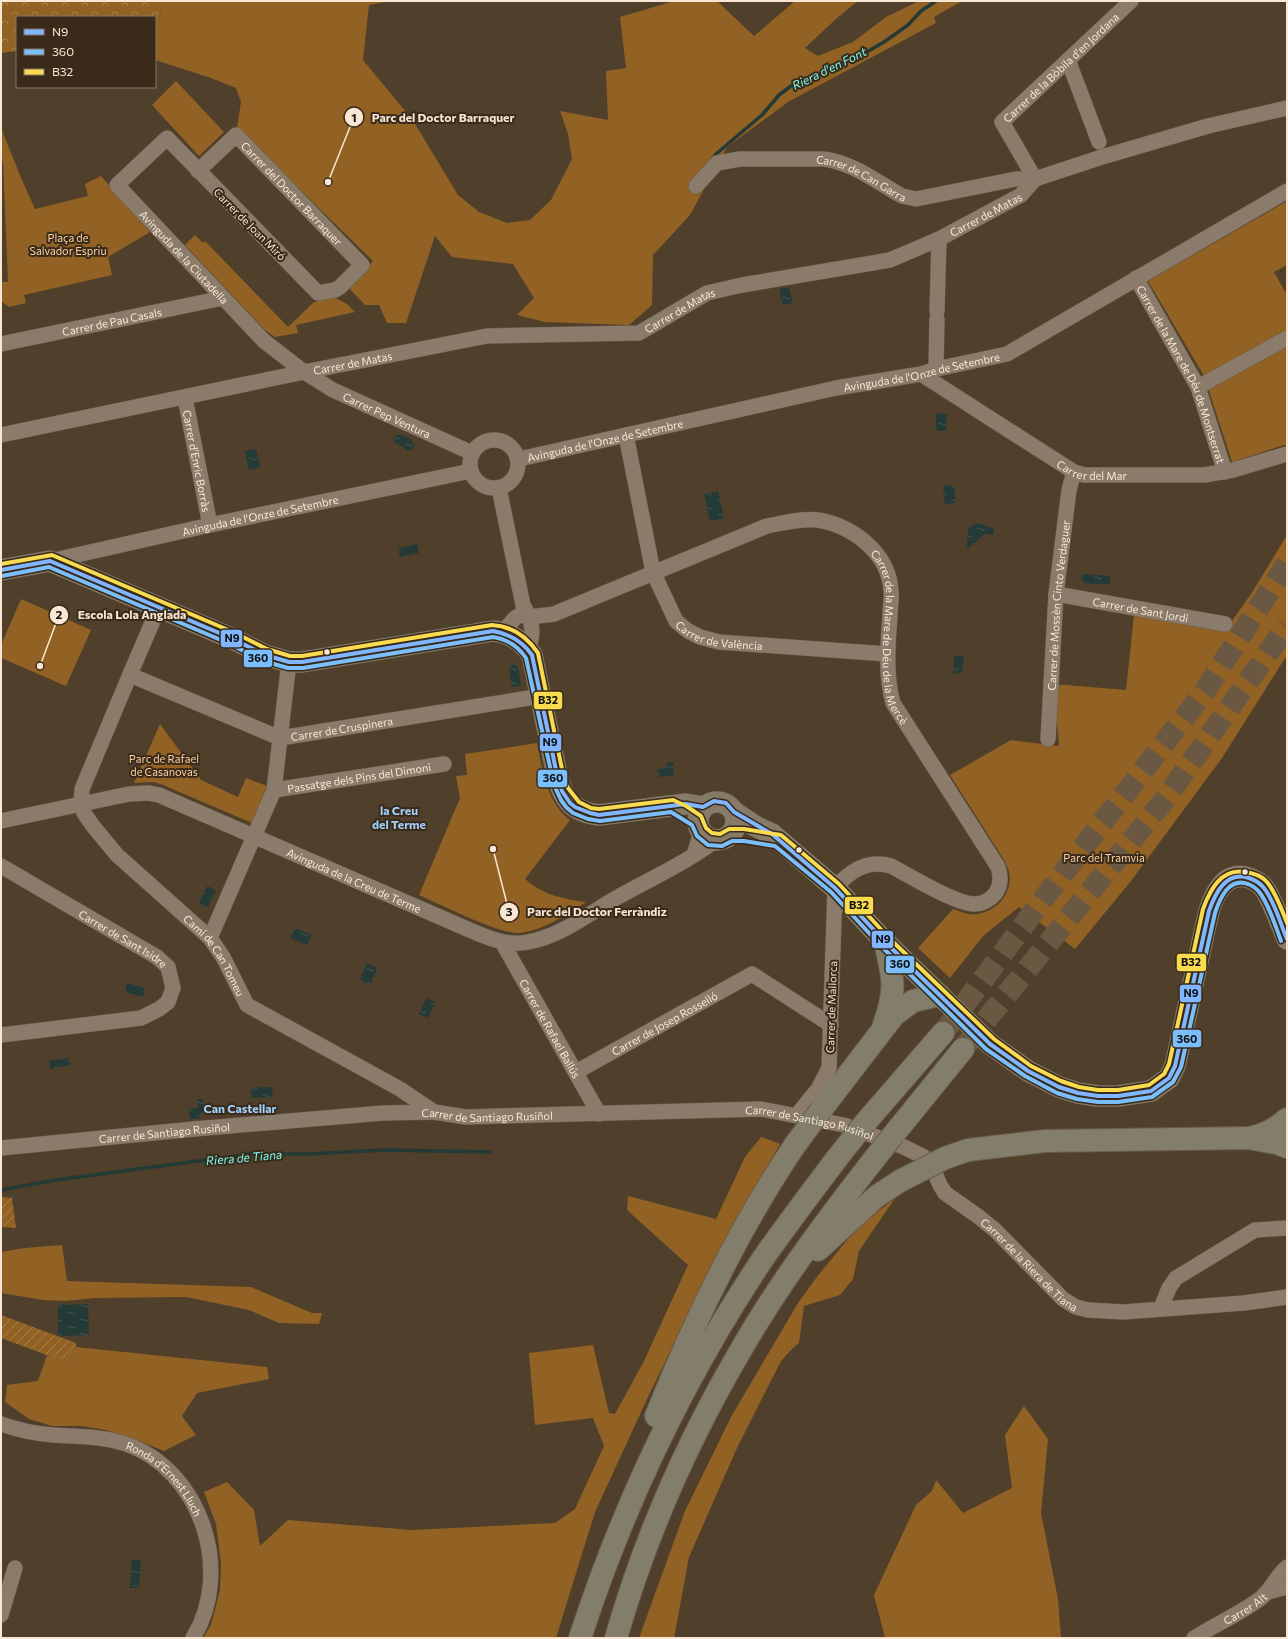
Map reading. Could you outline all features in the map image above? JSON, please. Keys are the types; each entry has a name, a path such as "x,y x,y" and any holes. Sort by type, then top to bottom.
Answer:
{"highway":[{"path":"881,1032 890,1009 893,993 893,979 885,942"},
{"path":"627,1511 647,1439 703,1307 756,1205 795,1145 894,1015 913,1001 939,995"},
{"path":"580,1638 595,1592 650,1458 704,1354 764,1257 838,1157 865,1123 943,1033"},
{"path":"616,1638 645,1550 694,1438 742,1347 783,1282 811,1242 868,1167 963,1049"},
{"path":"783,1282 877,1196 900,1181 945,1158 968,1150 1045,1141 1248,1138 1261,1136 1271,1131 1287,1119"},
{"path":"1248,1138 1287,1147"}],"street":[{"name":"Carrer de la Bòbila d'en Jordana","path":"1035,179 1002,122 1132,1"},
{"path":"1068,60 1099,142"},
{"path":"1035,179 1102,157 1208,126 1287,108"},
{"name":"Carrer del Doctor Barraquer","path":"198,171 236,135 362,265 340,287"},
{"name":"Carrer de Joan Miró","path":"167,138 318,293 335,290 340,287"},
{"name":"Avinguda de la Ciutadella","path":"167,138 117,185 264,341 304,372"},
{"name":"Carrer de Can Garra","path":"696,186 717,163 740,159 836,160 847,164 902,196 916,199 1016,179 1035,179"},
{"name":"Carrer de Matas","path":"1,435 185,398 304,372 487,336 639,333 707,293 742,285 890,260 939,239 1021,195 1035,179"},
{"name":"Avinguda de l'Onze de Setembre","path":"519,460 836,388 921,374 936,369 1007,354 1287,191"},
{"path":"936,369 939,239"},
{"name":"Carrer de la Mare de Déu de Montserrat","path":"1136,278 1198,387 1225,472"},
{"name":"Carrer de Pau Casals","path":"1,344 223,298"},
{"path":"1198,387 1287,338"},
{"name":"Carrer Pep Ventura","path":"304,372 333,390 472,453"},
{"name":"Carrer del Mar","path":"921,374 1074,472 1084,475 1204,475 1225,472 1287,454"},
{"name":"Carrer d'Enric Borràs","path":"185,398 210,525"},
{"name":"Carrer de València","path":"626,435 653,572 676,621 688,631 700,637 719,642 887,654"},
{"path":"498,439 507,443 515,450 519,460 518,472 510,483 499,488 490,488 482,485 475,479 471,471 470,462 472,453 478,445 487,440 498,439"},
{"name":"Avinguda de l'Onze de Setembre","path":"50,561 210,525 471,471"},
{"name":"Carrer de Mossèn Cinto Verdaguer","path":"1048,739 1056,594 1069,490 1074,472"},
{"path":"1,570 50,561 231,638 265,655 289,662 308,661 493,631 515,640 532,641 532,627 524,612 499,488"},
{"name":"Carrer de la Mare de Déu de la Mercè","path":"524,612 554,614 767,526 795,521 817,520 843,527 870,545 885,567 891,590 887,676 893,703 1000,873 1000,884 995,894 986,901 981,903 970,903 943,893 891,866 871,863 859,867 850,873 835,888"},
{"name":"Carrer de Sant Jordi","path":"1056,594 1225,624"},
{"path":"81,804 82,789 159,608"},
{"path":"524,612 515,618 515,640 532,655 559,785 570,802 579,810 589,814 599,815 672,806 709,827 778,840"},
{"path":"210,938 274,790 289,662"},
{"name":"Carrer de Cruspinera","path":"131,672 135,677 280,738 541,696"},
{"name":"Passatge dels Pins del Dimoni","path":"274,790 444,764"},
{"name":"Avinguda de la Creu de Terme","path":"1,821 129,794 148,793 169,799 472,931 502,942 512,943 530,942 565,929 694,855 709,827"},
{"path":"709,827 714,801 726,803 734,812 755,826 772,834 835,888 885,942 990,1044 1028,1071 1059,1087 1078,1093 1098,1096 1118,1096 1150,1091 1169,1078 1175,1066 1209,911 1217,890 1228,880 1242,876 1258,882 1265,890 1287,939"},
{"name":"Camí de Can Tomeu","path":"81,804 89,820 117,855 210,938 223,956 247,1005 400,1089 434,1112"},
{"path":"709,827 736,824 734,812"},
{"name":"Carrer de Sant Isidre","path":"1,866 157,957 168,967 173,988 168,1002 159,1009 142,1018 1,1035"},
{"name":"Carrer de Mallorca","path":"797,1115 818,1089 829,1068 835,888"},
{"name":"Carrer de Rafael Ballús","path":"502,942 599,1114"},
{"name":"Carrer de Josep Rosselló","path":"576,1072 752,974 831,1025"},
{"name":"Carrer de Santiago Rusiñol","path":"1,1148 194,1129 383,1113 434,1112 466,1117 761,1108 844,1125 904,1147 924,1157 932,1166 945,1194"},
{"name":"Carrer de la Riera de Tiana","path":"945,1194 979,1217 995,1230 1063,1299 1076,1307 1088,1310 1123,1312 1237,1303 1287,1297"},
{"path":"1160,1308 1169,1288 1176,1278 1255,1230 1287,1228"},
{"name":"Ronda d'Ernest Lluch","path":"1,1424 31,1433 99,1437 114,1440 128,1445 151,1457 172,1474 196,1508 207,1534 210,1554 211,1575 208,1602 200,1628 193,1638"},
{"name":"Carrer Alt","path":"1194,1638 1242,1611 1268,1592 1281,1572 1287,1567"},
{"path":"1,1615 15,1568"},
{"path":"1268,1592 1287,1587"}],"green space":[{"path":"1,1 163,1 156,38 156,16 16,16 16,51 1,53"},
{"path":"163,1 390,1 369,5 363,60 412,119 458,195 479,212 507,223 530,220 551,200 572,159 568,134 560,111 608,120 606,71 626,68 620,17 674,1 717,1 754,36 795,1 858,1 837,18 805,48 818,56 853,42 886,17 919,1 962,1 934,17 936,23 788,102 727,147 690,215 653,255 652,305 629,325 545,322 517,315 534,298 513,264 452,257 435,236 406,323 387,323 379,305 365,305 348,287 373,261 237,128 241,102 236,88 211,78 156,60 156,38"},
{"path":"176,81 224,132 199,156 152,105"},
{"name":"Plaça de Salvador Espriu","path":"1,128 35,209 88,196 85,184 101,176 150,232 108,257 112,275 24,295 26,303 9,307 1,301 1,282 8,282 3,161 1,161"},
{"path":"1287,201 1287,265 1274,272 1287,295 1287,444 1232,462 1204,376 1148,281"},
{"path":"195,235 203,243 205,241 288,327 314,302 334,297 347,304 355,312 296,325 298,333 275,337 265,330 185,245"},
{"name":"Parc del Tramvia","path":"1287,535 1287,655 1222,758 1131,881 1075,949 1019,907 983,936 950,978 918,948 953,909 968,914 977,914 985,912 999,903 1008,889 1010,881 1008,868 1004,860 950,775 1011,740 1059,746 1054,684 1126,690 1134,615 1225,631 1253,591"},
{"path":"21,599 91,630 66,686 1,658 1,645"},
{"name":"Parc de Rafael de Casanovas","path":"160,724 201,780 238,797 246,778 267,786 252,823 163,785 154,782 134,783"},
{"path":"537,743 541,764 551,795 562,813 570,820 525,879 546,893 586,902 563,917 538,929 520,933 499,929 485,924 419,895 460,798 456,776 467,775 465,754"},
{"path":"761,1137 780,1144 726,1237 647,1399 595,1512 556,1638 203,1638 211,1625 220,1590 221,1563 216,1524 204,1492 227,1482 254,1510 260,1546 288,1520 412,1530 555,1523 575,1509 604,1446 593,1418 535,1425 529,1353 593,1345 609,1413 615,1414 643,1363 688,1265 627,1210 628,1196 716,1219 745,1157"},
{"path":"1,1197 12,1198 16,1228 1,1227"},
{"path":"895,1198 859,1251 853,1279 840,1295 804,1306 799,1343 781,1361 737,1448 689,1557 674,1638 639,1638 685,1511 731,1417 798,1303 816,1278 857,1228"},
{"path":"62,1245 67,1281 251,1287 312,1313 322,1313 319,1324 279,1323 249,1310 186,1297 94,1298 65,1301 43,1300 1,1293 1,1252 25,1248"},
{"path":"1,1315 76,1343 76,1347 68,1363 1,1338"},
{"path":"76,1347 267,1367 269,1379 197,1393 182,1416 196,1435 164,1451 106,1430 81,1426 52,1426 29,1419 5,1402 7,1385 38,1381 47,1355 68,1363"},
{"path":"1024,1406 1048,1439 1041,1513 1058,1599 1061,1638 885,1638 874,1595 916,1505 932,1491 936,1480 963,1513 1012,1488 1005,1435"}],"water":[{"path":"789,287 793,303 783,305 779,289"},
{"path":"936,414 947,414 945,431 936,430"},
{"path":"397,435 403,435 409,438 413,442 414,448 408,451 395,443 394,439"},
{"path":"256,449 260,467 249,470 245,451"},
{"path":"954,485 956,503 945,504 943,486"},
{"path":"718,491 724,518 710,521 704,494"},
{"path":"979,523 994,529 993,535 985,534 967,549 968,529"},
{"path":"417,544 419,553 400,557 398,548"},
{"path":"1084,574 1110,576 1110,585 1084,583 1081,578"},
{"path":"954,655 964,656 962,672 953,674"},
{"path":"513,664 518,667 521,686 512,687 509,668"},
{"path":"673,762 674,775 659,777 657,769 666,768 666,763"},
{"path":"207,886 216,890 208,907 199,903"},
{"path":"295,928 312,935 307,945 290,938"},
{"path":"367,963 377,968 370,985 360,980"},
{"path":"127,983 145,988 143,997 125,992"},
{"path":"426,998 435,1002 428,1018 419,1014"},
{"path":"69,1058 70,1065 50,1069 49,1061"},
{"path":"272,1087 273,1097 252,1098 251,1088"},
{"path":"198,1099 203,1099 204,1112 200,1113 200,1118 190,1119 189,1109 198,1108"},
{"path":"88,1304 89,1335 58,1336 58,1305"},
{"path":"132,1560 141,1560 139,1588 130,1588"}],"waterway":[{"name":"Riera d'en Font","path":"711,160 762,115 779,95 791,86 865,53 884,42 908,25 921,11 936,1"},
{"name":"Riera de Tiana","path":"1,1190 56,1180 250,1154 308,1154 385,1150 490,1152"}],"tunnel":[{"path":"943,1033 1047,894 1204,692 1287,564"},
{"path":"965,1046 1166,798 1287,626"}],"transit line":[{"name":"B32","path":"1,564 52,555 233,632 267,649 290,656 302,656 492,625 512,630 524,637 538,653 563,774 568,788 579,802 591,808 599,809 673,800 686,806 701,816 706,828 712,833 720,834 729,829 744,829 781,835 839,884 889,938 994,1039 1031,1066 1061,1081 1079,1087 1098,1090 1118,1090 1149,1085 1164,1074 1169,1064 1203,909 1213,888 1223,877 1229,873 1245,872 1262,878 1267,882 1273,891 1287,923"},
{"name":"N9","path":"1,570 50,561 231,638 265,655 289,662 302,662 493,631 510,636 520,642 532,655 557,775 562,791 570,803 575,807 599,815 686,804 703,807 714,801 726,803 734,812 772,834 835,888 885,942 990,1044 1028,1071 1059,1087 1078,1093 1098,1096 1118,1096 1151,1091 1169,1078 1175,1066 1209,911 1218,891 1228,880 1241,876 1259,883 1268,894 1287,939"},
{"name":"360","path":"2,576 49,567 228,643 263,661 288,668 303,668 493,637 507,641 516,647 526,658 554,785 561,800 573,813 588,819 600,821 671,812 692,825 697,836 708,845 722,846 732,841 744,841 775,846 831,892 881,946 986,1049 1025,1076 1057,1093 1077,1099 1098,1102 1118,1102 1152,1097 1173,1082 1181,1067 1215,913 1223,895 1231,886 1236,883 1248,884 1259,892 1264,898 1281,941"}],"place":[{"name":"Parc del Doctor Barraquer","path":"328,182"},
{"name":"Escola Lola Anglada","path":"40,666"},
{"name":"Parc del Doctor Ferràndiz","path":"493,849"}],"district":[{"name":"la Creu del Terme","path":"399,817"},
{"name":"Can Castellar","path":"240,1108"}]}
